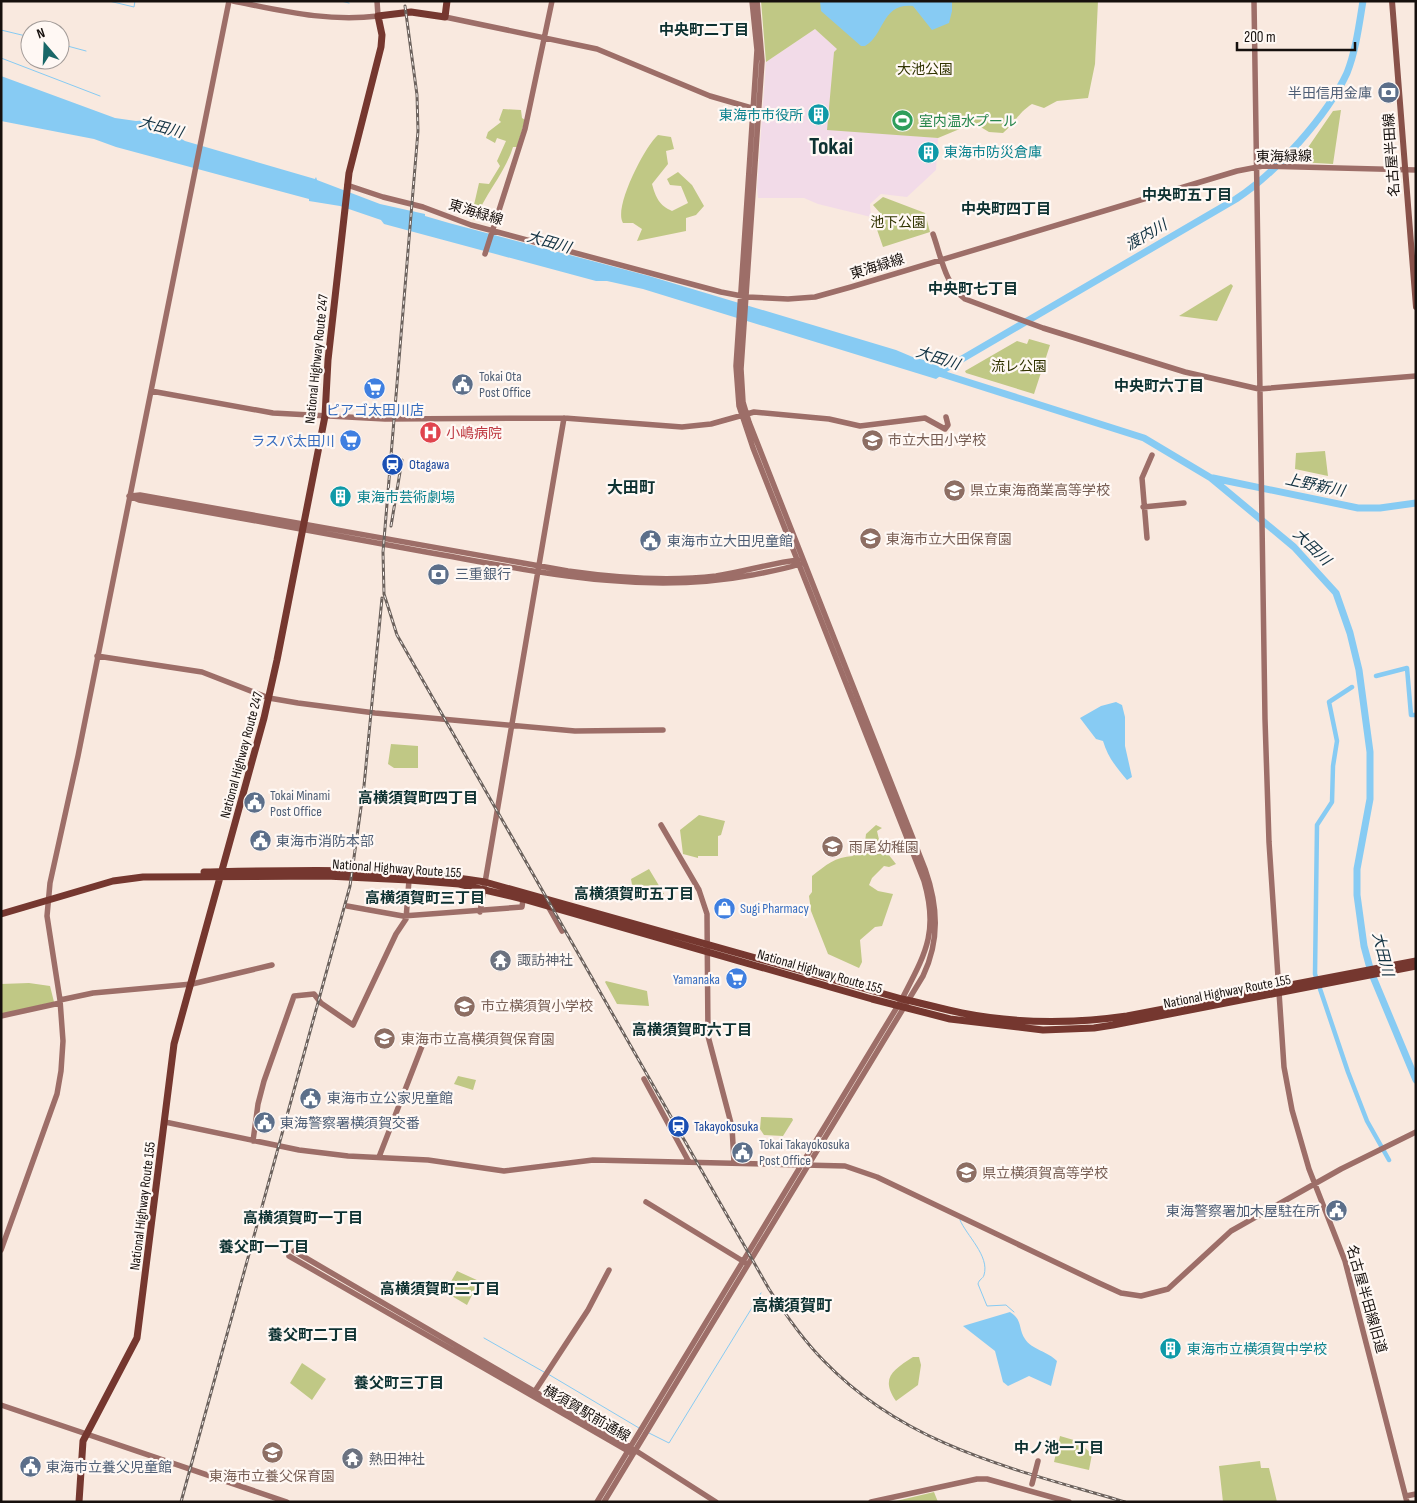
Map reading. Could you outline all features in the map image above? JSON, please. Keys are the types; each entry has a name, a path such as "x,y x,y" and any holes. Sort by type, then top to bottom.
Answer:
{"highway":[{"path":"378,16 411,12 444,17 447,1"},
{"name":"National Highway Route 247","path":"221,874 269,698 325,416 328,360 347,188 381,47 382,35 378,16"},
{"name":"National Highway Route 155","path":"1,909 120,880 286,870 431,874 484,885 903,1003 994,1019 1052,1023 1127,1016 1279,991 1365,974 1416,961"},
{"name":"National Highway Route 155","path":"221,874 409,880 484,885 549,908 708,949"},
{"name":"National Highway Route 155","path":"79,1502 81,1456 86,1433 137,1338 166,1122 174,1044 221,874"},
{"name":"National Highway Route 155","path":"1,914 49,897"},
{"name":"National Highway Route 155","path":"1378,971 1416,966"}],"main road":[{"name":"名古屋半田線","path":"1392,1 1416,307"}],"street":[{"path":"1,1250 57,1094 63,1041 60,1002 48,916 49,897 229,1"},
{"path":"234,1 329,19 378,16 377,1"},
{"path":"485,252 526,129 552,1"},
{"path":"752,1 757,50 756,110"},
{"path":"597,1502 631,1450 903,1003 920,966 928,942 929,900 924,881 743,413 740,380 742,321 756,110 762,55 757,1"},
{"name":"名古屋半田線旧道","path":"1254,1 1258,167 1259,389 1269,842 1286,1084 1314,1184 1345,1261 1407,1499"},
{"path":"444,17 597,48 710,96 756,110"},
{"name":"東海緑線","path":"347,188 423,207 491,231 744,300 788,300 823,295 1181,187 1258,167 1416,170"},
{"path":"933,234 956,292 965,299 1035,325 1185,372 1259,389 1416,376"},
{"path":"151,391 256,411 407,420 564,418 682,428 711,424 743,413 829,419 860,426 925,418 945,429 948,425 946,417"},
{"path":"480,912 564,418"},
{"path":"1147,538 1142,478 1152,455"},
{"path":"129,496 140,495 304,527 538,568 613,577 675,579 724,574 799,561"},
{"path":"1143,507 1184,503"},
{"path":"97,656 202,672 269,698 363,712 575,731 663,730"},
{"path":"661,825 703,899 708,920 708,1036 732,1127 734,1162"},
{"path":"253,1141 258,1104 264,1081 294,996 314,994 321,1003 353,1025 407,916 409,880"},
{"path":"347,906 407,916 480,912 522,907 523,899"},
{"path":"549,908 562,930"},
{"path":"1,1016 93,993 192,984 272,964"},
{"path":"379,1157 424,1041"},
{"path":"644,1079 689,1162"},
{"path":"166,1122 299,1150 428,1160 504,1171 593,1160 829,1164 858,1169 1121,1293 1141,1296 1158,1294 1176,1284 1231,1231 1314,1184 1416,1132"},
{"path":"646,1202 745,1262"},
{"name":"横須賀駅前通線","path":"292,1254 535,1392 631,1450 372,1302 292,1254"},
{"path":"535,1392 588,1310 609,1270"},
{"path":"1,1405 287,1502"},
{"path":"604,1502 631,1450"},
{"path":"631,1450 716,1502"},
{"path":"1031,1486 1039,1460"},
{"path":"871,1502 977,1479 1031,1486 1069,1502"},
{"path":"1407,1499 1416,1494"}],"shaded area":[{"path":"815,29 838,49 828,129 938,138 936,170 907,197 881,194 870,204 871,217 818,204 804,198 758,198 757,188 766,62"}],"green space":[{"name":"大池公園","path":"761,1 1098,1 1095,64 1088,98 1057,101 1044,108 1032,104 1003,133 989,132 974,123 938,138 827,130 834,52 837,49 815,29 766,62"},
{"path":"503,109 521,110 522,118 525,120 517,147 513,147 506,165 475,220 471,218 479,183 489,184 500,166 497,161 506,141 497,138 495,143 486,138 488,132 501,122 499,120"},
{"path":"1341,110 1333,164 1298,162 1333,111"},
{"path":"658,135 671,137 674,149 666,151 668,164 652,184 659,200 672,211 688,203 681,186 670,185 667,179 678,172 692,185 704,206 696,215 686,218 686,231 637,241 642,229 633,223 623,223 621,215 622,204 639,164 652,141"},
{"name":"池下公園","path":"883,197 925,213 930,232 883,247 873,218 881,214 873,205"},
{"path":"1231,284 1233,286 1217,321 1179,316"},
{"name":"流レ公園","path":"1029,339 1050,345 1034,394 966,373 965,371 1017,341 1027,344"},
{"path":"1325,451 1328,476 1295,469 1296,453"},
{"path":"391,744 418,746 418,768 394,768 388,764"},
{"path":"699,815 725,821 721,835 718,836 718,856 698,856 698,858 683,854 680,830"},
{"path":"876,825 882,828 877,831 880,844 896,864 889,867 884,866 872,878 869,885 878,891 893,894 882,926 875,927 860,940 862,962 859,968 828,954 811,911 809,896 812,892 812,876 836,860 853,856 865,842 866,834"},
{"path":"649,869 664,894 634,896 631,879"},
{"path":"606,981 647,991 649,1006 617,1004"},
{"path":"29,983 50,986 54,1002 1,1014 1,984"},
{"path":"458,1076 476,1080 473,1090 454,1084"},
{"path":"761,1117 792,1118 793,1120 783,1136 764,1135 760,1129"},
{"path":"457,1271 479,1281 467,1305 445,1292"},
{"path":"913,1357 919,1357 921,1365 918,1385 896,1401 891,1393 889,1380 891,1375 900,1366"},
{"path":"302,1363 326,1379 312,1400 290,1383"},
{"path":"1060,1436 1077,1441 1092,1454 1089,1470 1054,1462"},
{"path":"1260,1461 1261,1468 1269,1468 1277,1502 1223,1502 1219,1466"},
{"path":"934,1492 938,1502 892,1502"}],"water":[{"path":"820,1 952,1 952,11 949,23 932,30 913,6 903,6 895,9 889,14 871,41 865,46 861,46 821,11"},
{"path":"1,76 115,118 136,121 150,120 185,141 315,179 316,177 317,180 380,204 425,214 425,216 449,223 649,276 896,350 915,358 917,354 920,359 936,363 946,372 936,379 643,289 607,281 596,281 384,224 381,220 340,206 309,201 309,199 116,147 94,139 1,121"},
{"path":"1116,702 1122,705 1125,717 1125,746 1132,777 1127,780 1110,758 1103,741 1096,739 1080,718 1101,706"},
{"path":"1010,1312 1019,1321 1023,1335 1028,1342 1057,1361 1051,1386 1029,1376 1008,1386 1003,1382 995,1351 963,1326"}],"waterway":[{"path":"109,1 134,7 135,1"},
{"path":"341,1 349,3"},
{"name":"渡内川","path":"938,373 1236,199 1267,174 1314,125 1338,90 1347,73 1353,55 1363,1"},
{"path":"1,30 20,35"},
{"path":"70,47 86,51"},
{"path":"1,58 100,96"},
{"name":"大田川","path":"936,372 1144,438 1211,478 1294,547 1336,593 1350,633 1359,670 1370,752 1370,799 1357,869 1357,895 1364,946 1371,972 1416,1080"},
{"name":"上野新川","path":"1213,478 1358,508 1380,508 1416,503"},
{"path":"1376,676 1407,668 1411,715 1416,715"},
{"path":"1352,687 1329,702 1337,741 1333,766 1332,802 1317,825 1315,974 1348,1072 1367,1121 1389,1160"},
{"path":"960,1220 984,1260 984,1275 978,1284 987,1306 1006,1305 1014,1312"},
{"path":"649,1433 669,1443 761,1293"},
{"path":"484,1338 544,1372"},
{"path":"548,1374 639,1428"}],"railway":[{"path":"405,6 417,95 418,131 383,552 384,594 397,635 769,1289 808,1344 856,1390 891,1415 927,1435 1003,1466 1125,1502"},
{"path":"391,526 402,460"},
{"path":"181,1502 350,886 364,786 382,598"}],"place":[{"name":"半田信用金庫","path":"1388,93"},
{"name":"東海市市役所","path":"819,115"},
{"name":"室内温水プール","path":"903,121"},
{"name":"東海市防災倉庫","path":"928,152"},
{"name":"Tokai Ota Post Office","path":"463,384"},
{"name":"ピアゴ太田川店","path":"375,388"},
{"name":"小嶋病院","path":"430,433"},
{"name":"市立大田小学校","path":"872,440"},
{"name":"ラスパ太田川","path":"351,441"},
{"name":"Otagawa","path":"393,464"},
{"name":"県立東海商業高等学校","path":"954,490"},
{"name":"東海市芸術劇場","path":"341,497"},
{"name":"東海市立大田保育園","path":"870,539"},
{"name":"東海市立大田児童館","path":"651,541"},
{"name":"三重銀行","path":"439,574"},
{"name":"Tokai Minami Post Office","path":"254,803"},
{"name":"東海市消防本部","path":"260,841"},
{"name":"雨尾幼稚園","path":"833,847"},
{"name":"Sugi Pharmacy","path":"724,908"},
{"name":"諏訪神社","path":"501,960"},
{"name":"Yamanaka","path":"736,979"},
{"name":"市立横須賀小学校","path":"465,1006"},
{"name":"東海市立高横須賀保育園","path":"385,1039"},
{"name":"東海市立公家児童館","path":"311,1098"},
{"name":"東海警察署横須賀交番","path":"264,1123"},
{"name":"Takayokosuka","path":"678,1126"},
{"name":"Tokai Takayokosuka Post Office","path":"743,1152"},
{"name":"県立横須賀高等学校","path":"966,1173"},
{"name":"東海警察署加木屋駐在所","path":"1336,1211"},
{"name":"東海市立横須賀中学校","path":"1171,1349"},
{"name":"東海市立養父保育園","path":"272,1453"},
{"name":"熱田神社","path":"353,1459"},
{"name":"東海市立養父児童館","path":"30,1467"}],"district":[{"name":"中央町二丁目","path":"704,30"},
{"name":"Tokai","path":"831,146"},
{"name":"中央町五丁目","path":"1187,195"},
{"name":"中央町四丁目","path":"1006,209"},
{"name":"中央町七丁目","path":"973,289"},
{"name":"中央町六丁目","path":"1159,386"},
{"name":"大田町","path":"631,487"},
{"name":"高横須賀町四丁目","path":"418,798"},
{"name":"高横須賀町五丁目","path":"634,894"},
{"name":"高横須賀町三丁目","path":"425,898"},
{"name":"高横須賀町六丁目","path":"692,1030"},
{"name":"高横須賀町一丁目","path":"303,1218"},
{"name":"養父町一丁目","path":"264,1247"},
{"name":"高横須賀町二丁目","path":"440,1289"},
{"name":"高横須賀町","path":"792,1305"},
{"name":"養父町二丁目","path":"313,1335"},
{"name":"養父町三丁目","path":"399,1383"},
{"name":"中ノ池一丁目","path":"1059,1448"}]}
